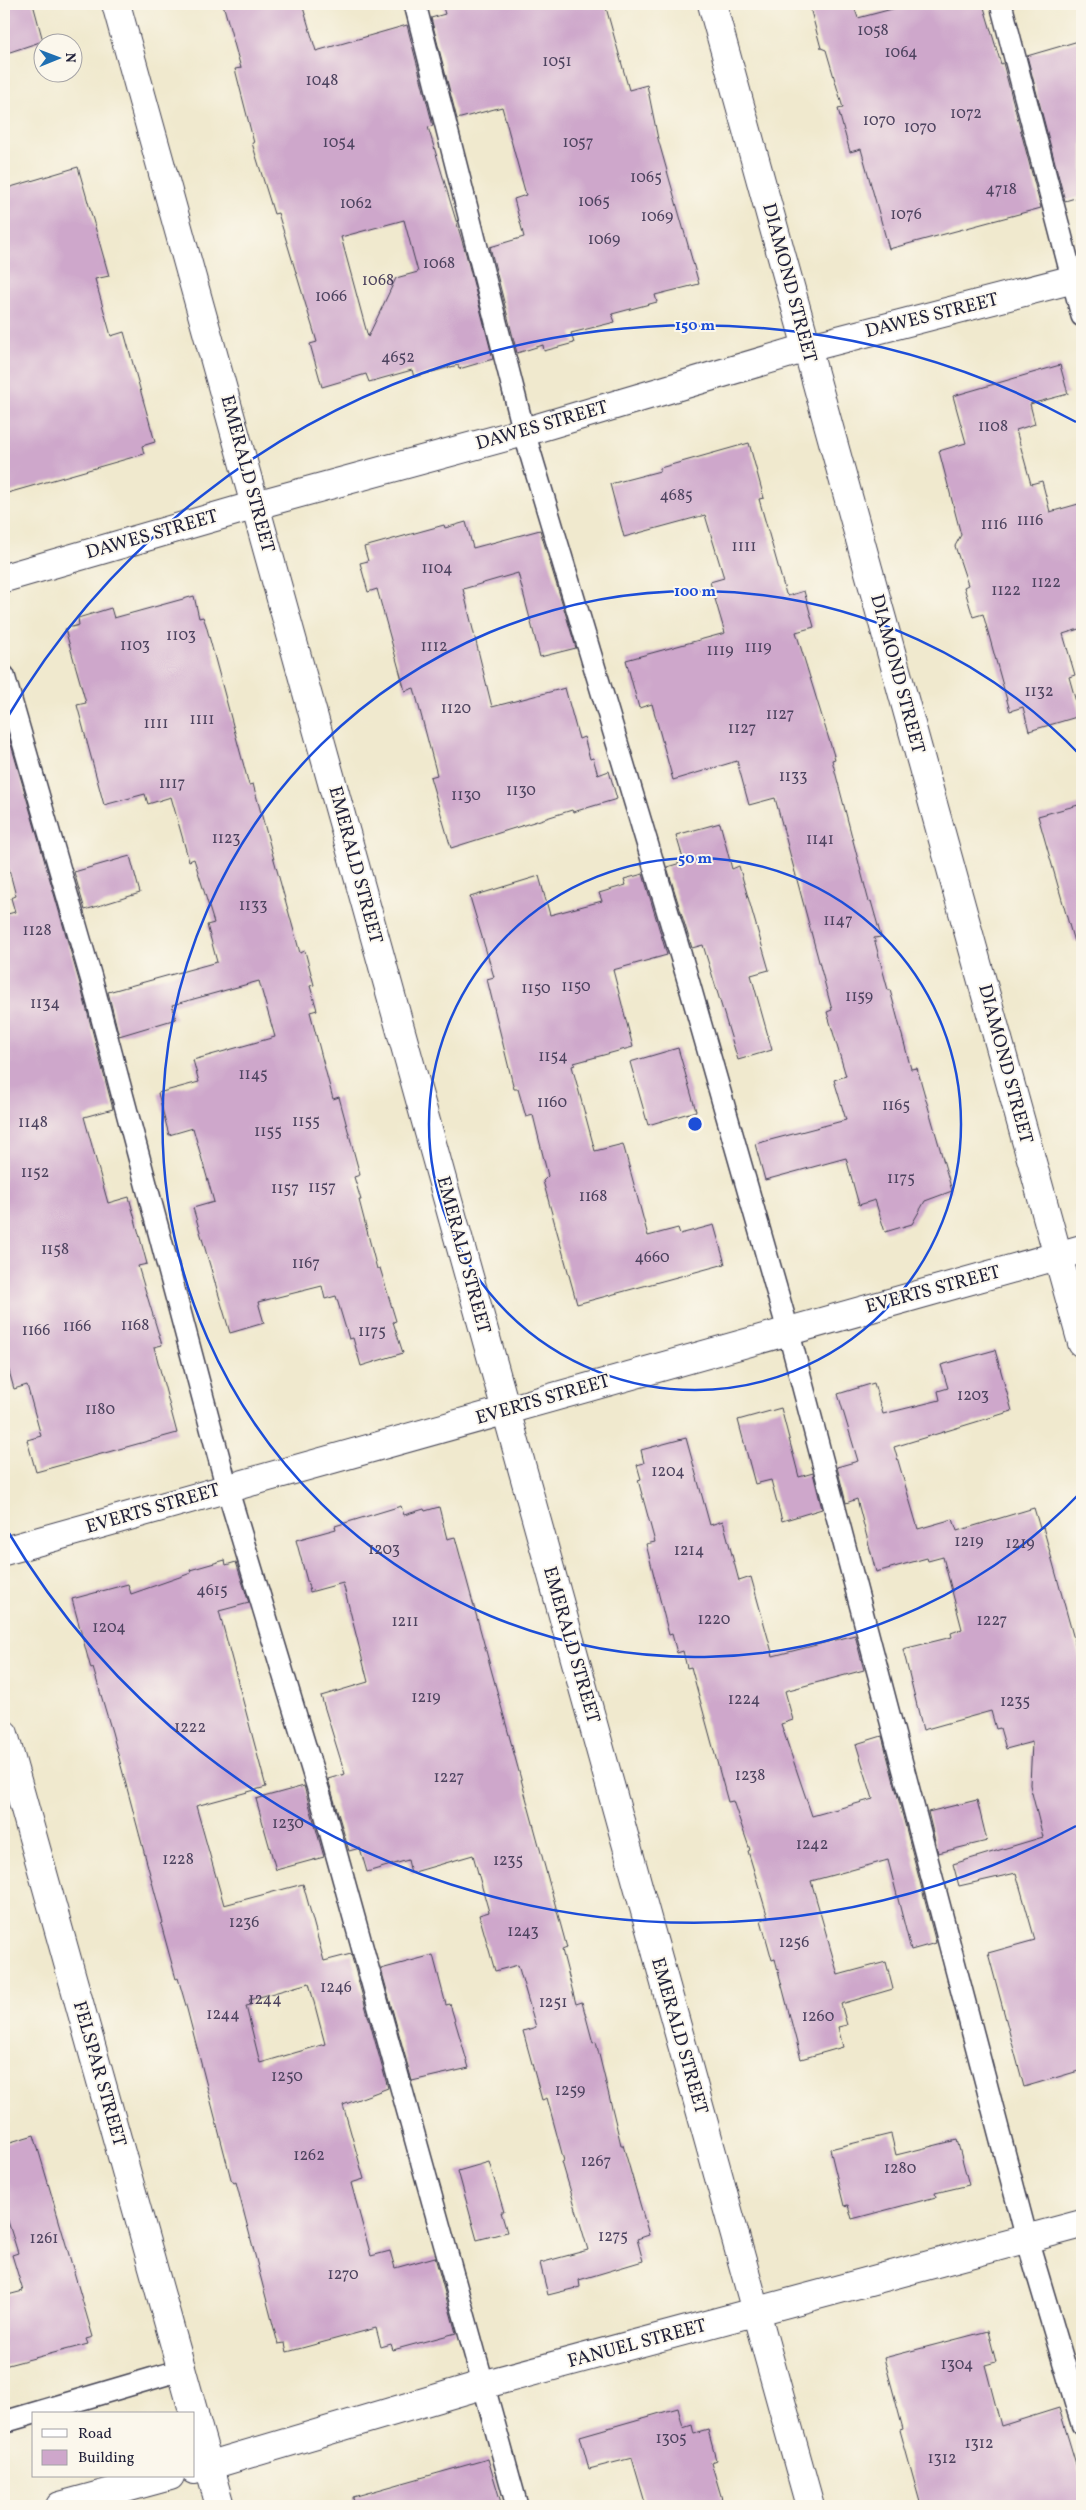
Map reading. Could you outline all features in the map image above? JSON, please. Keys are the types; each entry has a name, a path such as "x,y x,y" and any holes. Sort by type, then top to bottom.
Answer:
{"street":[{"name":"EMERALD STREET","path":"116,4 810,2506"},
{"name":"DIAMOND STREET","path":"712,4 806,348 1070,1253 1082,1343"},
{"name":"DAWES STREET","path":"4,578 256,505 524,432 806,348 1077,278"},
{"name":"EVERTS STREET","path":"4,1551 788,1330 1070,1253"},
{"name":"FELSPAR STREET","path":"4,1734 193,2412"},
{"name":"FANUEL STREET","path":"201,2468 482,2385 1082,2224"},
{"name":"FELSPAR STREET","path":"195,2422 201,2468 220,2506"},
{"path":"60,2506 163,2478"}],"lane":[{"path":"415,4 524,432 684,964 788,1330 1027,2238 1082,2424"},
{"path":"1001,4 1077,278 1082,316"},
{"path":"4,676 92,980 227,1488 322,1802 517,2506"},
{"path":"38,2412 181,2370"},
{"path":"4,2422 32,2414"}],"building":[{"path":"4,4 33,4 41,32 32,32 32,45 4,54"},
{"path":"223,4 302,4 316,51 407,25 433,126 428,127 466,254 493,359 459,369 458,365 414,377 412,370 369,382 366,374 322,387 310,344 317,342 278,213 274,214 252,143 254,143 235,69 241,68","holes":["404,220 418,272 396,278 368,337 341,237"]},
{"path":"442,4 605,4 629,90 647,85 658,139 699,284 655,295 657,302 612,314 615,322 571,333 574,343 544,351 543,345 517,353 490,247 524,237 514,199 526,195 502,107 457,119 431,18 445,14"},
{"path":"809,4 853,4 858,18 911,4 983,4 1001,64 1003,63 1041,208 889,249 861,149 850,152 838,109 843,108 826,50 821,48"},
{"path":"1082,40 1082,196 1065,201 1027,56"},
{"path":"78,167 109,276 95,279 111,336 124,332 155,442 142,446 144,454 4,494 4,189"},
{"path":"1060,365 1068,394 1030,404 1035,424 1016,430 1031,484 1042,481 1050,512 1082,503 1082,628 1063,634 1075,675 1069,677 1080,716 1029,731 1023,707 1010,711 983,614 973,617 964,587 968,585 955,546 961,535 939,451 966,443 953,396"},
{"path":"749,443 764,498 759,499 786,594 788,596 804,591 814,627 796,632 835,759 832,760 869,902 871,901 880,933 881,937 874,938 888,990 890,990 911,1069 917,1068 952,1191 925,1201 912,1224 885,1232 875,1200 859,1205 846,1158 765,1180 755,1144 846,1120 834,1080 846,1076 827,1012 832,1010 775,798 749,805 737,761 673,780 652,704 639,708 626,660 725,633 710,582 724,578 705,515 624,537 610,484 660,471 660,468"},
{"path":"466,522 473,548 540,530 576,648 540,657 518,573 463,589 492,707 565,688 579,739 584,737 590,759 593,758 598,775 609,771 617,799 573,812 572,810 451,848 430,777 437,775 414,688 405,691 377,589 368,592 360,563 368,561 364,547 444,525 445,528"},
{"path":"194,596 199,618 203,617 206,625 249,785 253,784 300,953 305,951 314,985 310,986 317,1010 310,1012 333,1099 339,1097 360,1175 354,1177 361,1200 359,1200 377,1269 380,1268 396,1321 393,1322 403,1353 361,1366 353,1338 349,1339 336,1296 325,1299 322,1286 258,1302 264,1323 230,1333 193,1208 214,1202 193,1128 169,1135 158,1093 199,1082 193,1060 275,1037 259,981 172,1005 176,1019 119,1036 108,992 217,962 207,925 214,923 194,859 189,861 171,797 148,804 145,794 104,805 77,705 86,703 65,629 79,625 78,618 111,608 114,618"},
{"path":"4,720 80,984 113,1109 84,1117 108,1203 129,1197 147,1264 138,1266 162,1345 154,1347 177,1433 36,1472 27,1440 41,1436 27,1385 14,1389 4,1353 4,915 15,912 11,898 16,896 4,850"},
{"path":"1082,804 1082,941 1074,942 1038,816"},
{"path":"720,823 732,869 739,866 769,970 751,975 772,1050 738,1060 703,945 692,948 667,867 684,862 676,835"},
{"path":"130,856 140,893 85,910 74,872"},
{"path":"643,874 667,955 613,970 633,1047 574,1063 575,1065 572,1066 595,1151 623,1144 648,1236 678,1228 680,1234 714,1225 725,1264 577,1304 543,1181 548,1176 533,1115 526,1117 518,1089 514,1089 487,979 494,977 470,897 539,876 550,915 602,901 599,893 626,885 624,879"},
{"path":"678,1048 696,1111 648,1125 630,1062"},
{"path":"995,1350 1012,1411 894,1447 918,1529 953,1519 957,1531 1034,1508 1040,1528 1043,1527 1082,1668 1082,2070 1024,2087 988,1953 1035,1940 1016,1873 959,1886 953,1864 1043,1837 1030,1785 1032,1742 1006,1749 1000,1728 996,1729 991,1711 923,1730 903,1649 952,1637 951,1633 962,1629 943,1557 928,1561 927,1558 876,1572 857,1499 846,1503 837,1467 858,1461 838,1394 874,1383 883,1414 940,1400 938,1391 948,1388 941,1365"},
{"path":"781,1408 799,1477 813,1473 822,1509 782,1521 771,1480 755,1484 738,1420"},
{"path":"686,1438 710,1525 723,1521 739,1581 751,1577 773,1656 855,1635 864,1670 785,1691 793,1720 781,1724 812,1816 873,1799 856,1744 882,1736 936,1943 911,1950 888,1860 811,1881 838,1975 886,1962 893,1989 841,2004 847,2025 838,2027 843,2047 801,2059 775,1959 772,1960 761,1920 768,1918 748,1851 750,1850 733,1801 728,1802 691,1667 687,1668 683,1651 677,1653 672,1634 669,1635 646,1544 655,1542 638,1480 641,1479 637,1465 644,1463 641,1450"},
{"path":"401,1506 404,1515 439,1507 447,1539 455,1537 567,1948 562,1950 576,2004 582,2002 593,2043 596,2042 621,2145 623,2145 649,2235 637,2239 643,2261 579,2280 580,2287 548,2295 540,2263 588,2250 562,2162 564,2161 547,2098 542,2100 523,2031 536,2027 518,1965 495,1971 479,1915 489,1912 473,1855 411,1873 408,1860 367,1872 360,1848 349,1851 328,1779 345,1774 321,1696 368,1682 343,1583 310,1592 296,1540 336,1529 335,1526"},
{"path":"225,1560 226,1565 236,1562 249,1603 219,1611 266,1787 196,1806 224,1905 303,1884 324,1961 351,1954 388,2088 343,2105 364,2179 351,2183 371,2256 390,2251 395,2268 435,2257 456,2333 393,2350 391,2344 381,2347 376,2328 287,2352 285,2343 278,2344 236,2182 234,2183 231,2179 187,2009 178,1978 176,1979 161,1924 163,1923 112,1732 93,1668 91,1669 72,1599 128,1584 131,1594 191,1573 190,1570","holes":["309,1983 325,2044 260,2063 246,2006 251,2005 249,2000"]},
{"path":"304,1786 324,1857 276,1870 256,1799"},
{"path":"977,1800 987,1841 938,1853 928,1812"},
{"path":"433,1955 446,2005 450,2004 469,2068 412,2081 381,1969"},
{"path":"891,2134 896,2155 957,2140 969,2185 935,2193 936,2197 852,2219 848,2205 844,2206 830,2149"},
{"path":"34,2135 93,2337 86,2339 88,2344 4,2366 4,2296 23,2291 12,2255 18,2253 7,2218 4,2218 4,2144"},
{"path":"489,2162 504,2212 501,2212 507,2232 477,2240 458,2171"},
{"path":"988,2331 996,2362 985,2365 1001,2426 1059,2408 1082,2484 1082,2506 921,2506 900,2430 903,2429 884,2358"},
{"path":"678,2408 683,2428 692,2425 694,2434 708,2430 716,2460 711,2462 724,2506 646,2506 632,2458 589,2469 580,2436"},
{"path":"488,2459 502,2506 354,2506 353,2497"}]}
